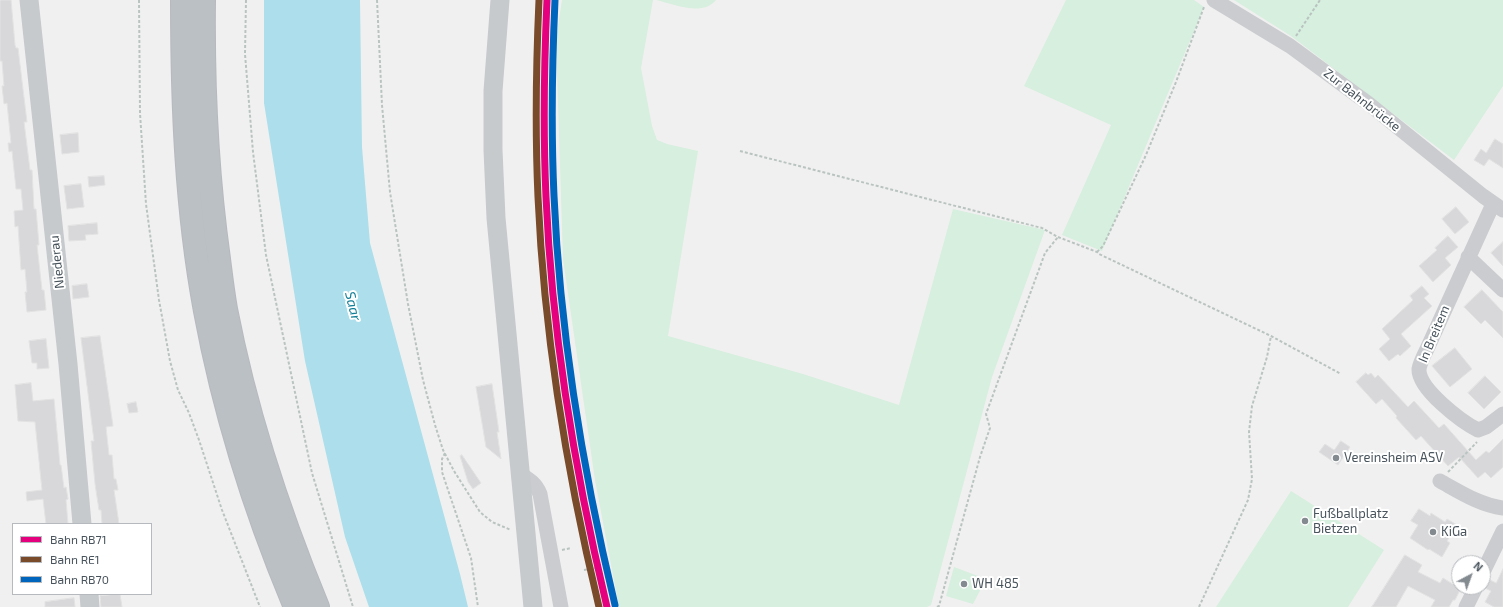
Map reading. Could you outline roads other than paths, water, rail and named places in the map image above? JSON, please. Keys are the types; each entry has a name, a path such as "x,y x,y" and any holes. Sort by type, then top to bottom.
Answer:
{"highway":[{"path":"182,0 188,182 204,310 216,366 235,439 254,502 276,562 295,607"},
{"path":"204,0 205,99 210,180 226,307 237,362 255,433 277,503 318,607"}],"main road":[{"name":"Niederau","path":"29,0 68,364 82,523"},
{"path":"500,0 493,91 493,158 501,278 533,607"},
{"path":"89,595 90,607"}],"street":[{"name":"Zur Bahnbrücke","path":"1209,3 1290,46 1369,104 1498,207"},
{"name":"In Breitem","path":"1498,207 1468,257 1426,349 1419,369 1420,378 1430,391 1467,425 1478,430 1486,427 1503,414"},
{"path":"1468,257 1503,290"},
{"path":"520,474 530,480 538,488 540,494 561,607"},
{"path":"1440,481 1492,507 1503,508"},
{"path":"1491,556 1503,531"},
{"path":"1466,607 1472,595"}],"water":[{"name":"Saar","path":"264,0 360,0 362,147 370,243 468,607 369,607 345,537 305,361 264,103"}],"rail line":[{"name":"RE1","path":"539,0 536,148 541,248 546,300 567,455 587,557 599,607"},
{"name":"RB71","path":"547,0 544,148 549,249 554,300 575,455 595,557 607,607"},
{"name":"RB70","path":"555,0 552,147 557,248 562,299 583,454 603,555 615,605"}],"place":[{"name":"Vereinsheim ASV","path":"1336,458"},
{"name":"Fußballplatz Bietzen","path":"1305,521"},
{"name":"KiGa","path":"1433,532"},
{"name":"WH 485","path":"964,584"}]}
